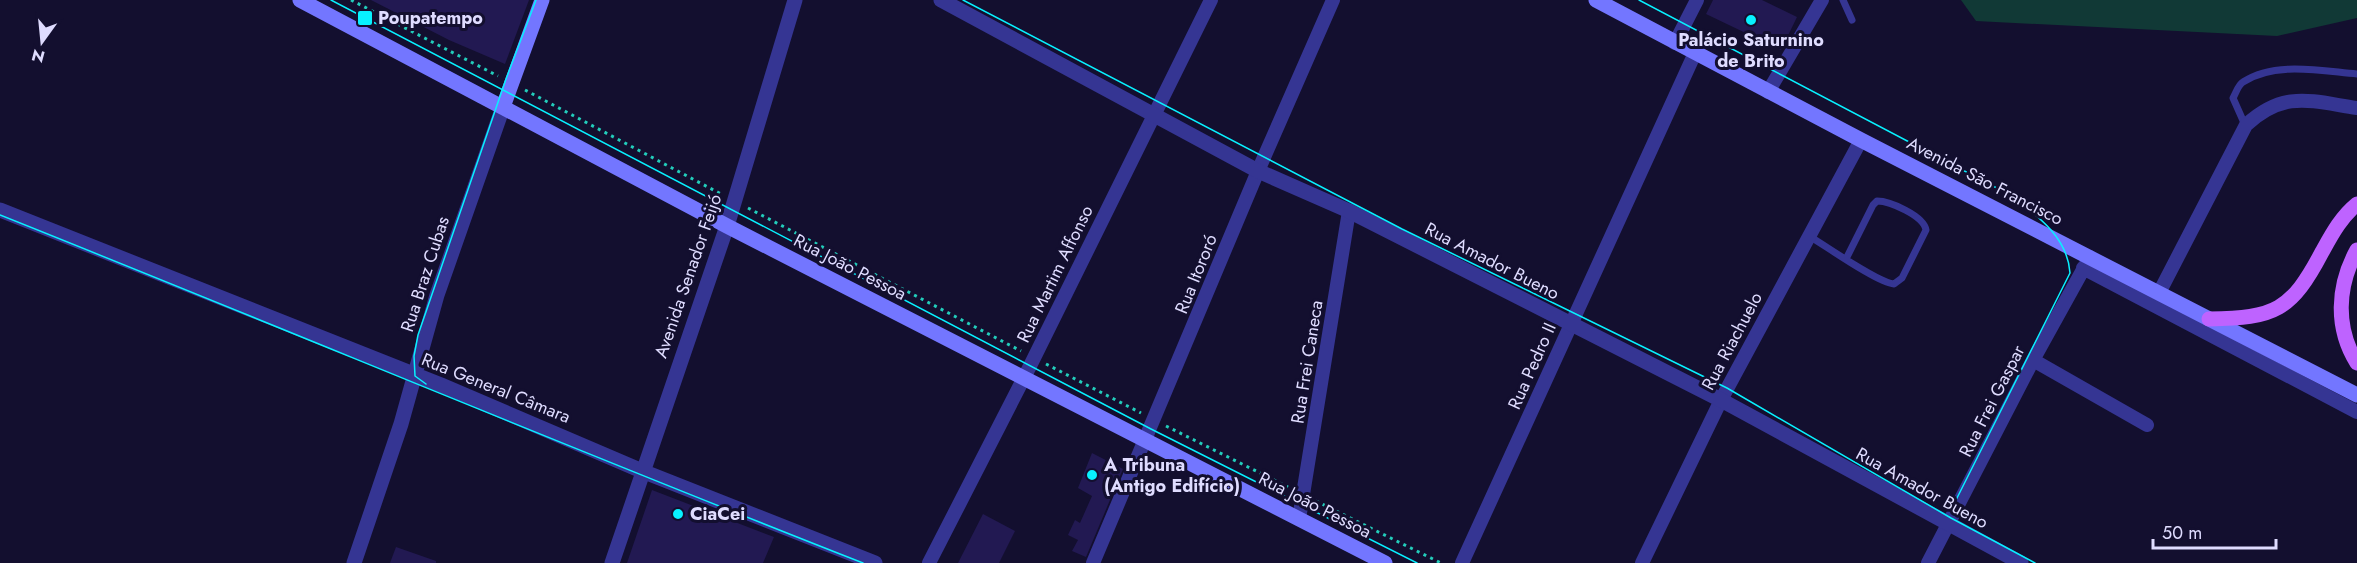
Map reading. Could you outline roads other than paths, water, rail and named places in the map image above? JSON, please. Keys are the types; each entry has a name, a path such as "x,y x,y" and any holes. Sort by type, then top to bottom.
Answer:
{"main road":[{"name":"Rua João Pessoa","path":"300,0 727,226 1385,563"},
{"name":"Rua Braz Cubas","path":"503,107 542,0"},
{"name":"Avenida São Francisco","path":"1596,0 2086,262 2159,293 2357,395"},
{"path":"2209,319 2257,315 2295,296 2338,225 2357,204"},
{"path":"2357,250 2344,280 2341,302 2343,332 2357,363"}],"street":[{"name":"Avenida Senador Feijó","path":"612,563 727,226 795,0"},
{"name":"Rua Amador Bueno","path":"941,0 1258,171 1349,211 1721,400 2021,563"},
{"name":"Rua Martim Affonso","path":"929,563 1024,378 1211,0"},
{"name":"Rua Itororó","path":"1093,563 1155,421 1258,171 1333,0"},
{"path":"1675,43 1697,0"},
{"path":"1768,92 1822,0"},
{"name":"Rua Pedro II","path":"1462,563 1695,53"},
{"path":"2159,293 2246,126 2255,117 2276,105 2294,100 2357,108"},
{"name":"Rua Braz Cubas","path":"354,563 415,376 416,363 437,295 503,107"},
{"name":"Rua Riachuelo","path":"1642,563 1721,400 1861,140"},
{"name":"Rua General Câmara","path":"0,210 441,385 642,471 875,563"},
{"name":"Rua Frei Caneca","path":"1299,519 1349,211"},
{"name":"Rua Frei Gaspar","path":"1928,563 2086,262"},
{"name":"Avenida São Francisco","path":"2086,262 2357,412"},
{"path":"2033,360 2147,425"}],"lane":[{"path":"1843,0 1852,20"},
{"path":"2246,126 2233,98 2241,83 2267,71 2306,69 2357,74"},
{"path":"1809,236 1846,259 1887,284 1894,284 1902,278 1926,230 1925,224 1885,201 1877,201 1846,259"}],"tram line":[{"path":"331,0 1151,429 1417,563"},
{"path":"426,384 415,376 414,356 418,335 506,79 536,0"},
{"path":"963,0 1402,229 1727,388 1951,518 2035,563"},
{"path":"1639,0 2012,196 2041,220 2058,239 2068,260 2070,273 1952,508 1964,520"},
{"path":"0,215 863,563"}],"place":[{"name":"Poupatempo","path":"365,18"},
{"name":"Palácio Saturnino de Brito","path":"1751,20"},
{"name":"A Tribuna (Antigo Edifício)","path":"1092,475"},
{"name":"CiaCei","path":"678,514"}]}
